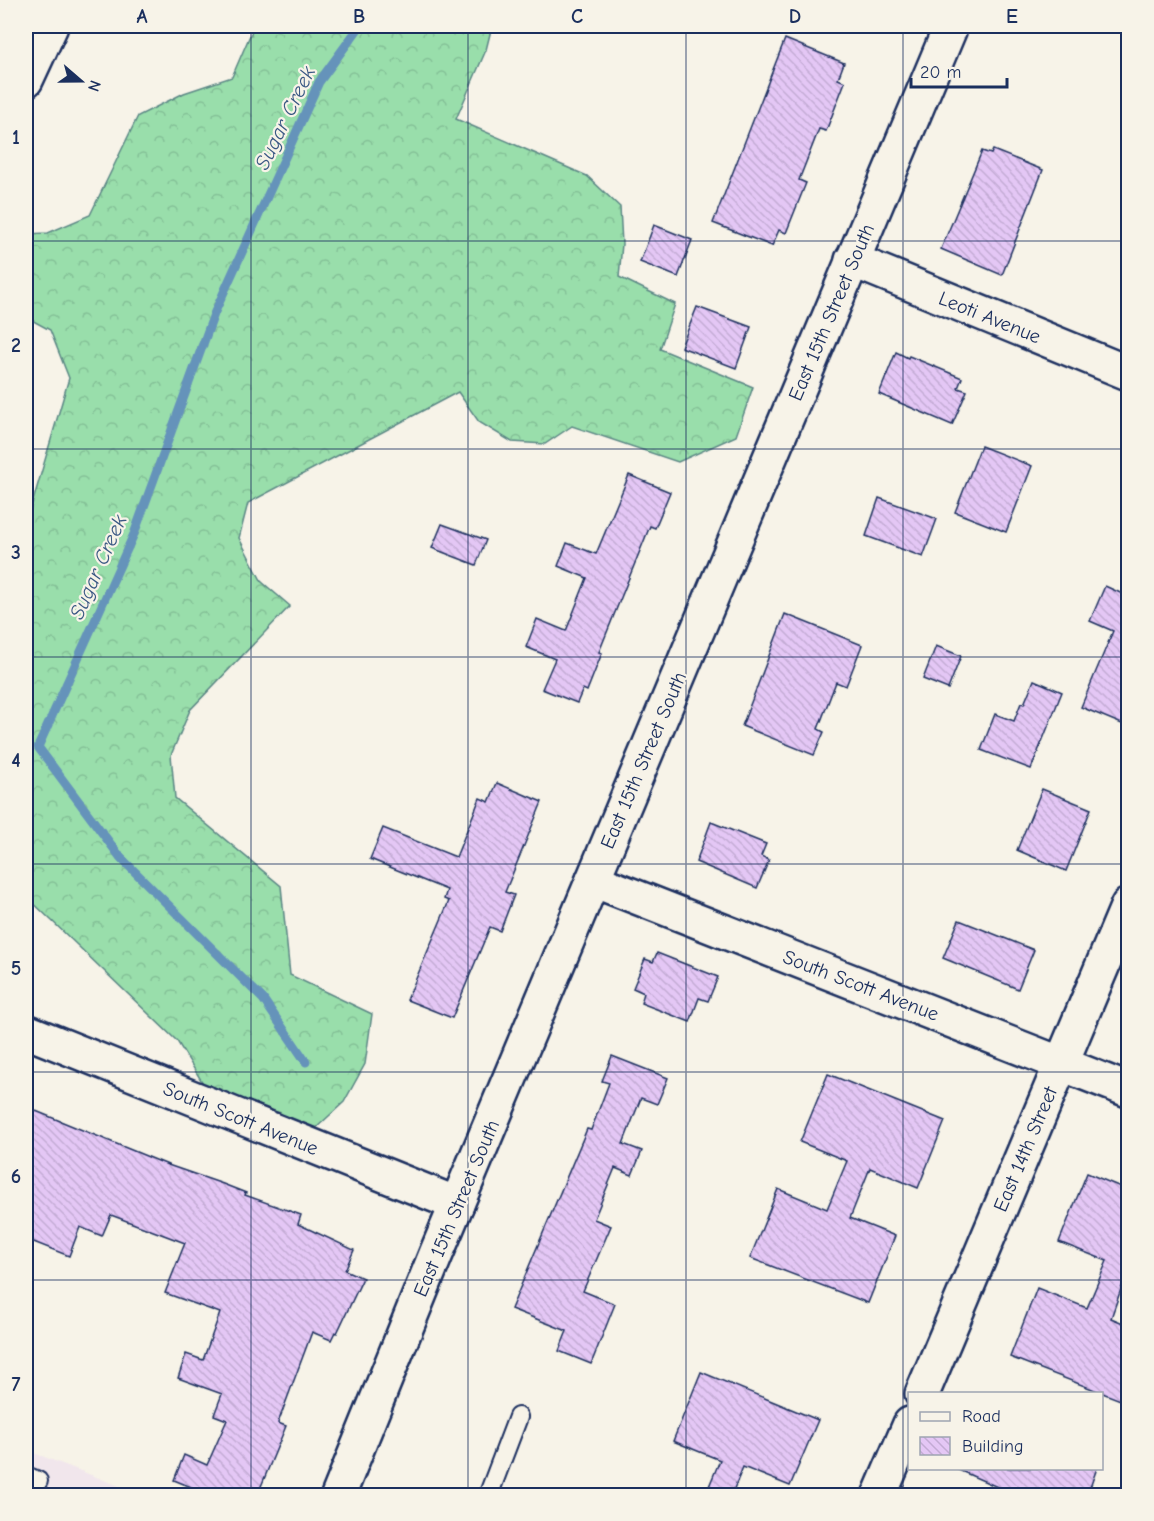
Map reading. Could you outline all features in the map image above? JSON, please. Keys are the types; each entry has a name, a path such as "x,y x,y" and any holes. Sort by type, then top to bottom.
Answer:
{"street":[{"path":"26,80 51,26"},
{"name":"East 15th Street South","path":"338,1496 457,1204 951,26"},
{"name":"Leoti Avenue","path":"852,260 1128,374"},
{"name":"South Scott Avenue","path":"593,880 1128,1090"},
{"name":"East 14th Street","path":"923,1392 1128,905"},
{"name":"South Scott Avenue","path":"26,1031 457,1204"},
{"path":"879,1496 908,1426"}],"lane":[{"path":"488,1496 518,1417"}],"shaded area":[{"path":"26,1450 143,1495 26,1495"}],"green space":[{"path":"254,26 492,26 486,50 456,119 587,176 620,207 622,244 619,277 675,304 660,349 753,387 736,436 678,462 572,426 545,444 512,442 479,422 458,392 248,503 239,538 262,582 290,606 190,710 171,755 175,798 281,886 290,975 372,1014 365,1064 344,1102 315,1129 204,1085 177,1041 26,896 26,525 69,378 50,330 26,317 26,234 48,233 90,215 138,116 184,93 232,77"}],"building":[{"path":"785,39 844,63 838,79 845,82 826,131 819,129 799,180 806,183 786,233 779,230 772,246 713,223"},
{"path":"993,150 1043,170 1002,275 941,249 982,151 991,154"},
{"path":"654,225 692,240 678,277 640,262"},
{"path":"697,307 751,327 736,368 681,347"},
{"path":"896,352 962,378 958,388 967,391 952,425 879,394"},
{"path":"981,446 1032,466 1006,532 955,512"},
{"path":"629,475 670,492 655,528 650,526 599,652 602,653 587,691 583,689 577,703 542,689 555,659 526,647 537,619 566,631 587,578 558,566 567,543 596,554"},
{"path":"879,498 937,519 923,557 866,536"},
{"path":"442,524 486,540 476,565 432,548"},
{"path":"1105,586 1127,596 1128,594 1128,709 1122,724 1081,707 1113,631 1090,621"},
{"path":"785,614 862,645 846,686 836,682 818,729 824,732 814,755 742,726"},
{"path":"936,646 961,656 948,689 923,679"},
{"path":"1034,680 1062,692 1031,769 981,750 995,714 1014,721"},
{"path":"497,783 542,802 505,892 514,895 500,931 490,927 452,1018 407,1000 449,901 444,899 447,890 370,859 383,828 456,857 480,798 489,802"},
{"path":"1042,789 1091,809 1066,871 1017,850"},
{"path":"711,822 766,844 761,856 769,860 757,888 696,862"},
{"path":"959,920 1034,950 1018,989 943,958"},
{"path":"657,953 718,977 708,1001 699,998 690,1022 641,1003 644,993 633,988 645,959 653,962"},
{"path":"612,1056 668,1078 657,1104 641,1098 623,1144 642,1151 632,1175 615,1168 594,1219 611,1226 583,1291 615,1304 591,1364 559,1351 567,1331 511,1309 587,1129 591,1130 609,1083 602,1081"},
{"path":"828,1074 945,1121 918,1188 870,1168 850,1218 895,1236 868,1303 750,1258 778,1189 827,1209 847,1161 800,1142"},
{"path":"26,1107 168,1165 301,1215 298,1224 354,1250 345,1270 363,1278 337,1333 335,1332 331,1340 312,1332 278,1423 286,1426 257,1496 213,1496 174,1480 184,1455 207,1465 227,1420 214,1415 222,1394 178,1378 186,1354 203,1360 220,1313 165,1293 185,1243 111,1215 102,1236 80,1227 69,1256 26,1239"},
{"path":"1087,1173 1128,1190 1128,1269 1111,1318 1128,1325 1128,1403 1010,1357 1037,1288 1087,1308 1107,1261 1059,1242"},
{"path":"701,1372 818,1420 790,1486 743,1467 731,1496 705,1496 720,1460 673,1441"},
{"path":"959,1470 1096,1470 1087,1496 1018,1496"}],"waterway":[{"name":"Sugar Creek","path":"306,1062 263,999 121,858 38,747 134,534 214,314 319,82 360,26"}]}
